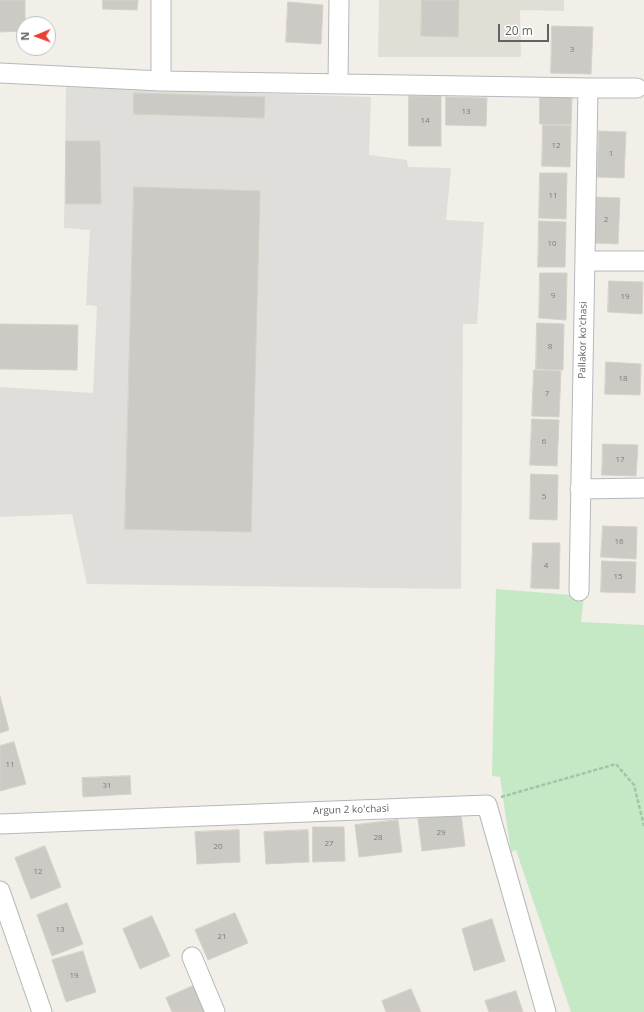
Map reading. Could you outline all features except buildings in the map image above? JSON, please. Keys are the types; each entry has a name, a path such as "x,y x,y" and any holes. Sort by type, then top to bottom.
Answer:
{"street":[{"path":"161,0 161,81"},
{"path":"338,84 339,0"},
{"path":"0,74 161,81 637,88"},
{"name":"Pallakor ko'chasi","path":"579,592 588,88"},
{"path":"585,261 644,261"},
{"path":"580,488 644,488"},
{"path":"487,805 546,1012"},
{"name":"Argun 2 ko'chasi","path":"0,824 487,805"},
{"path":"0,891 42,1012"},
{"path":"192,957 215,1012"}],"path":[{"path":"487,805 503,796 616,764 634,785 644,826"}],"shaded area":[{"path":"379,0 564,0 564,11 520,10 521,57 378,57"},
{"path":"66,87 371,97 369,155 407,160 408,167 451,168 446,220 484,222 477,324 463,324 461,589 87,584 72,514 0,517 0,387 93,393 97,306 86,305 90,230 64,228"}],"green space":[{"path":"496,589 584,596 581,622 644,625 644,1012 571,1012 516,850 511,852 500,777 492,776"}]}
